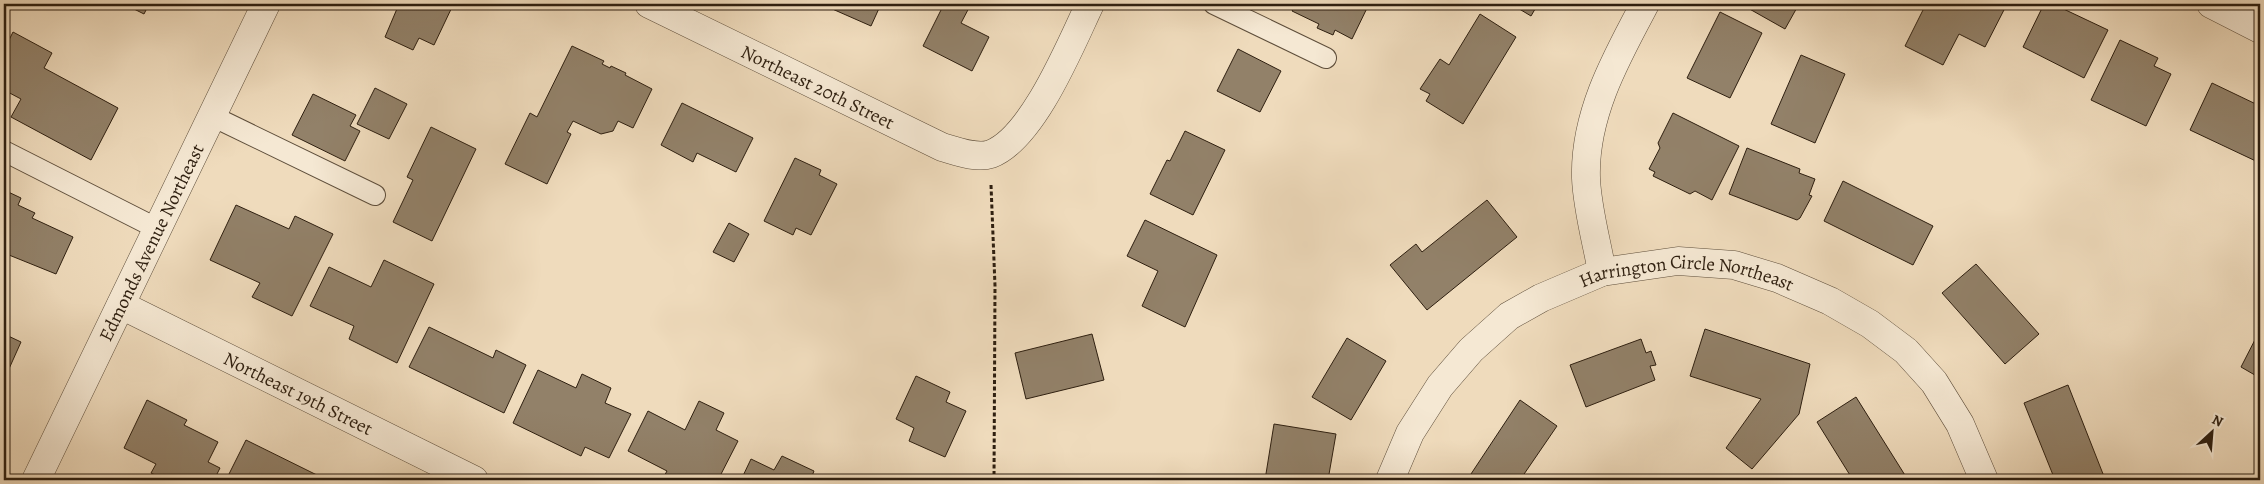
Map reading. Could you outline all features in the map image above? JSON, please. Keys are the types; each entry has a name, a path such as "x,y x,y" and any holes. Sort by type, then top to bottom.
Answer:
{"street":[{"name":"Edmonds Avenue Northeast","path":"36,480 266,4"},
{"name":"Northeast 20th Street","path":"650,4 942,147 966,154 990,155"},
{"path":"990,155 1013,140 1036,110 1090,4"},
{"path":"1602,272 1586,179 1588,146 1597,106 1613,63 1645,4"},
{"path":"2211,4 2260,29"},
{"name":"Harrington Circle Northeast","path":"1390,480 1410,433 1440,386 1471,350 1509,316 1541,298 1602,272 1678,261 1734,265 1778,278 1830,301 1870,324 1906,351 1934,382 1960,424 1984,480"},
{"name":"Northeast 19th Street","path":"121,305 474,480"}],"lane":[{"path":"1214,4 1326,58"},
{"path":"212,116 375,195"},
{"path":"4,151 158,229"}],"path":[{"path":"990,155 995,286 994,480"}],"building":[{"path":"124,4 149,4 144,14"},
{"path":"399,4 410,7 412,4 453,5 434,45 419,38 413,50 385,37"},
{"path":"821,4 881,4 871,26"},
{"path":"944,4 971,4 961,23 989,37 972,71 923,46"},
{"path":"1296,4 1369,4 1352,39 1335,30 1333,35 1317,28 1319,24 1292,11"},
{"path":"1511,4 1538,4 1531,16"},
{"path":"1748,4 1799,4 1785,29 1746,7"},
{"path":"1926,4 2007,4 1985,47 1959,34 1943,65 1905,46"},
{"path":"2044,4 2053,4 2108,30 2084,78 2023,47"},
{"path":"1720,12 1762,33 1730,98 1687,78"},
{"path":"1480,14 1516,37 1463,124 1426,101 1430,94 1420,89 1440,59 1449,65"},
{"path":"13,32 52,53 44,68 118,108 91,160 11,117 21,99 4,90 4,50"},
{"path":"2120,40 2158,58 2154,66 2171,74 2146,126 2091,100"},
{"path":"572,46 604,61 602,64 626,73 625,75 652,89 633,128 618,121 613,131 601,134 573,121 567,132 571,134 547,184 505,164 530,113 537,117"},
{"path":"1238,49 1281,71 1260,112 1217,91"},
{"path":"1801,55 1845,74 1815,143 1771,124"},
{"path":"2212,83 2260,106 2260,163 2190,130"},
{"path":"375,88 407,104 389,139 357,124"},
{"path":"313,94 356,115 350,126 360,131 345,161 292,135"},
{"path":"682,103 753,138 736,172 697,153 693,162 661,145"},
{"path":"1673,113 1739,146 1712,200 1695,191 1690,194 1653,176 1655,172 1649,169 1660,148 1658,143"},
{"path":"431,127 476,149 432,241 393,222 413,180 407,177"},
{"path":"1185,131 1225,150 1193,215 1150,194 1167,160 1170,161"},
{"path":"1747,148 1800,169 1799,173 1815,179 1809,195 1812,196 1800,218 1797,220 1729,194"},
{"path":"795,158 821,170 819,175 837,184 811,235 796,228 793,235 764,221"},
{"path":"1843,181 1933,226 1913,265 1824,221"},
{"path":"4,190 21,198 18,205 35,213 32,218 73,237 56,274 4,253"},
{"path":"1487,200 1517,237 1427,310 1390,265 1416,244 1422,252"},
{"path":"236,205 289,229 295,216 333,234 292,316 252,297 260,283 210,260"},
{"path":"1145,220 1217,255 1185,327 1142,306 1158,271 1127,256"},
{"path":"729,223 749,234 734,262 713,252"},
{"path":"384,260 434,284 397,363 349,339 354,326 310,306 329,267 371,287"},
{"path":"1976,264 2039,334 2005,364 1942,293"},
{"path":"429,327 493,358 496,350 526,365 504,413 409,367"},
{"path":"1705,329 1810,364 1799,414 1752,469 1726,448 1761,399 1690,376"},
{"path":"2260,330 2260,378 2241,367"},
{"path":"4,334 21,342 4,380"},
{"path":"1092,334 1104,380 1026,399 1015,353"},
{"path":"1347,338 1386,361 1351,420 1312,397"},
{"path":"1641,339 1646,353 1651,351 1656,365 1650,366 1655,380 1586,407 1570,365"},
{"path":"538,370 576,388 582,374 611,388 605,403 631,414 609,458 585,447 581,456 513,423"},
{"path":"916,376 950,392 946,402 966,411 945,457 909,441 914,428 896,419"},
{"path":"2068,385 2105,479 2055,480 2024,403"},
{"path":"1856,397 1908,480 1853,480 1817,422"},
{"path":"147,400 187,420 184,425 218,442 208,462 220,468 214,480 165,480 151,473 156,464 124,448"},
{"path":"1520,400 1557,426 1520,480 1467,480"},
{"path":"699,401 724,413 716,430 738,441 718,480 662,480 667,471 628,451 648,411 685,430"},
{"path":"1274,424 1336,434 1328,480 1265,480"},
{"path":"246,440 327,480 226,480"},
{"path":"782,456 814,471 812,476 820,480 741,480 751,459 774,470"}]}
